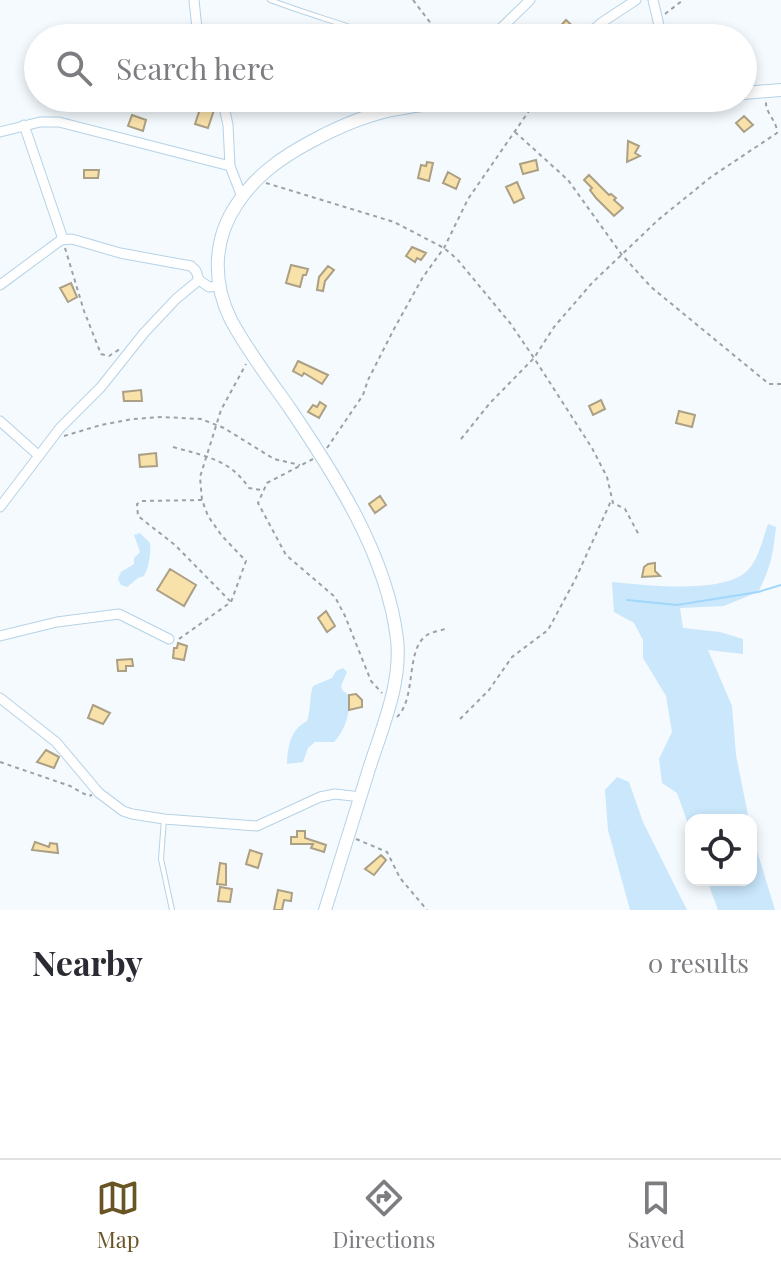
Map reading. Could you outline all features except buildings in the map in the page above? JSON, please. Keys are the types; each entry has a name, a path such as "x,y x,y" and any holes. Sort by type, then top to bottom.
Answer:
{"main road":[{"path":"325,910 385,721 398,657 393,613 366,538 321,455 231,320 216,270 230,215 242,197 274,163 336,129 387,112"}],"street":[{"path":"194,0 197,24"},
{"path":"505,24 530,0"},
{"path":"600,24 636,0"},
{"path":"653,0 660,24"},
{"path":"225,112 231,147 230,166 242,197"},
{"path":"0,132 24,125 59,122 230,166"},
{"path":"24,125 63,239"},
{"path":"0,285 63,239 72,239 120,253 191,266 199,280 209,287 219,286"},
{"path":"0,507 38,455 101,387 144,333 199,280"},
{"path":"0,421 38,455"},
{"path":"0,636 57,622 119,614 169,639"},
{"path":"0,698 56,742 99,793 123,811 164,819 257,826 320,797 335,794 361,797"}],"lane":[{"path":"270,0 300,13 341,24"},
{"path":"164,819 161,859 172,910"}],"path":[{"path":"413,0 431,24"},
{"path":"659,18 683,0"},
{"path":"461,439 490,403 534,358 554,327 592,283 658,220 711,177 777,133 777,126 765,107 774,90"},
{"path":"321,455 359,402 381,353 415,290 444,248 468,199 528,112"},
{"path":"514,131 574,186 622,255 651,287 769,384 781,384"},
{"path":"257,180 284,191 375,214 444,248 457,259 534,358 592,448 607,477 613,503 625,509 639,535"},
{"path":"63,239 84,311 101,354 109,356 126,345"},
{"path":"169,639 182,639 231,602 246,561 222,536 202,500 200,477 221,410 251,351"},
{"path":"51,440 133,419 201,419 217,425 274,459 301,465 267,483 258,503 286,555 335,597 375,687"},
{"path":"173,447 231,467 249,488 262,491"},
{"path":"202,500 142,501 137,504 136,510 138,516 175,545 231,602"},
{"path":"460,719 489,690 512,657 548,630 612,500"},
{"path":"385,721 394,721 406,704 419,642 428,634 445,629"},
{"path":"0,762 70,786 88,796 99,793"},
{"path":"348,835 387,852 400,878 427,910"}],"shaded area":[{"path":"768,524 776,527 769,568 758,592 724,606 680,608 683,628 720,632 743,639 743,654 708,650 732,706 736,755 748,814 685,815 677,793 662,783 659,759 672,732 666,696 643,658 643,640 634,623 614,612 612,582 683,586 721,583 737,578 748,570"},
{"path":"140,533 150,543 148,564 144,576 127,587 121,585 118,579 121,572 134,564 134,558 140,552 134,535"},
{"path":"343,668 347,672 341,686 349,695 349,701 342,731 334,742 315,742 308,748 303,762 287,764 293,734 307,721 313,686 332,678 336,671"},
{"path":"617,777 629,782 643,822 687,910 630,910 608,830 605,790"},
{"path":"757,851 775,910 718,910 709,886 757,886"}],"waterway":[{"path":"627,600 677,605 758,592 781,585"}]}
